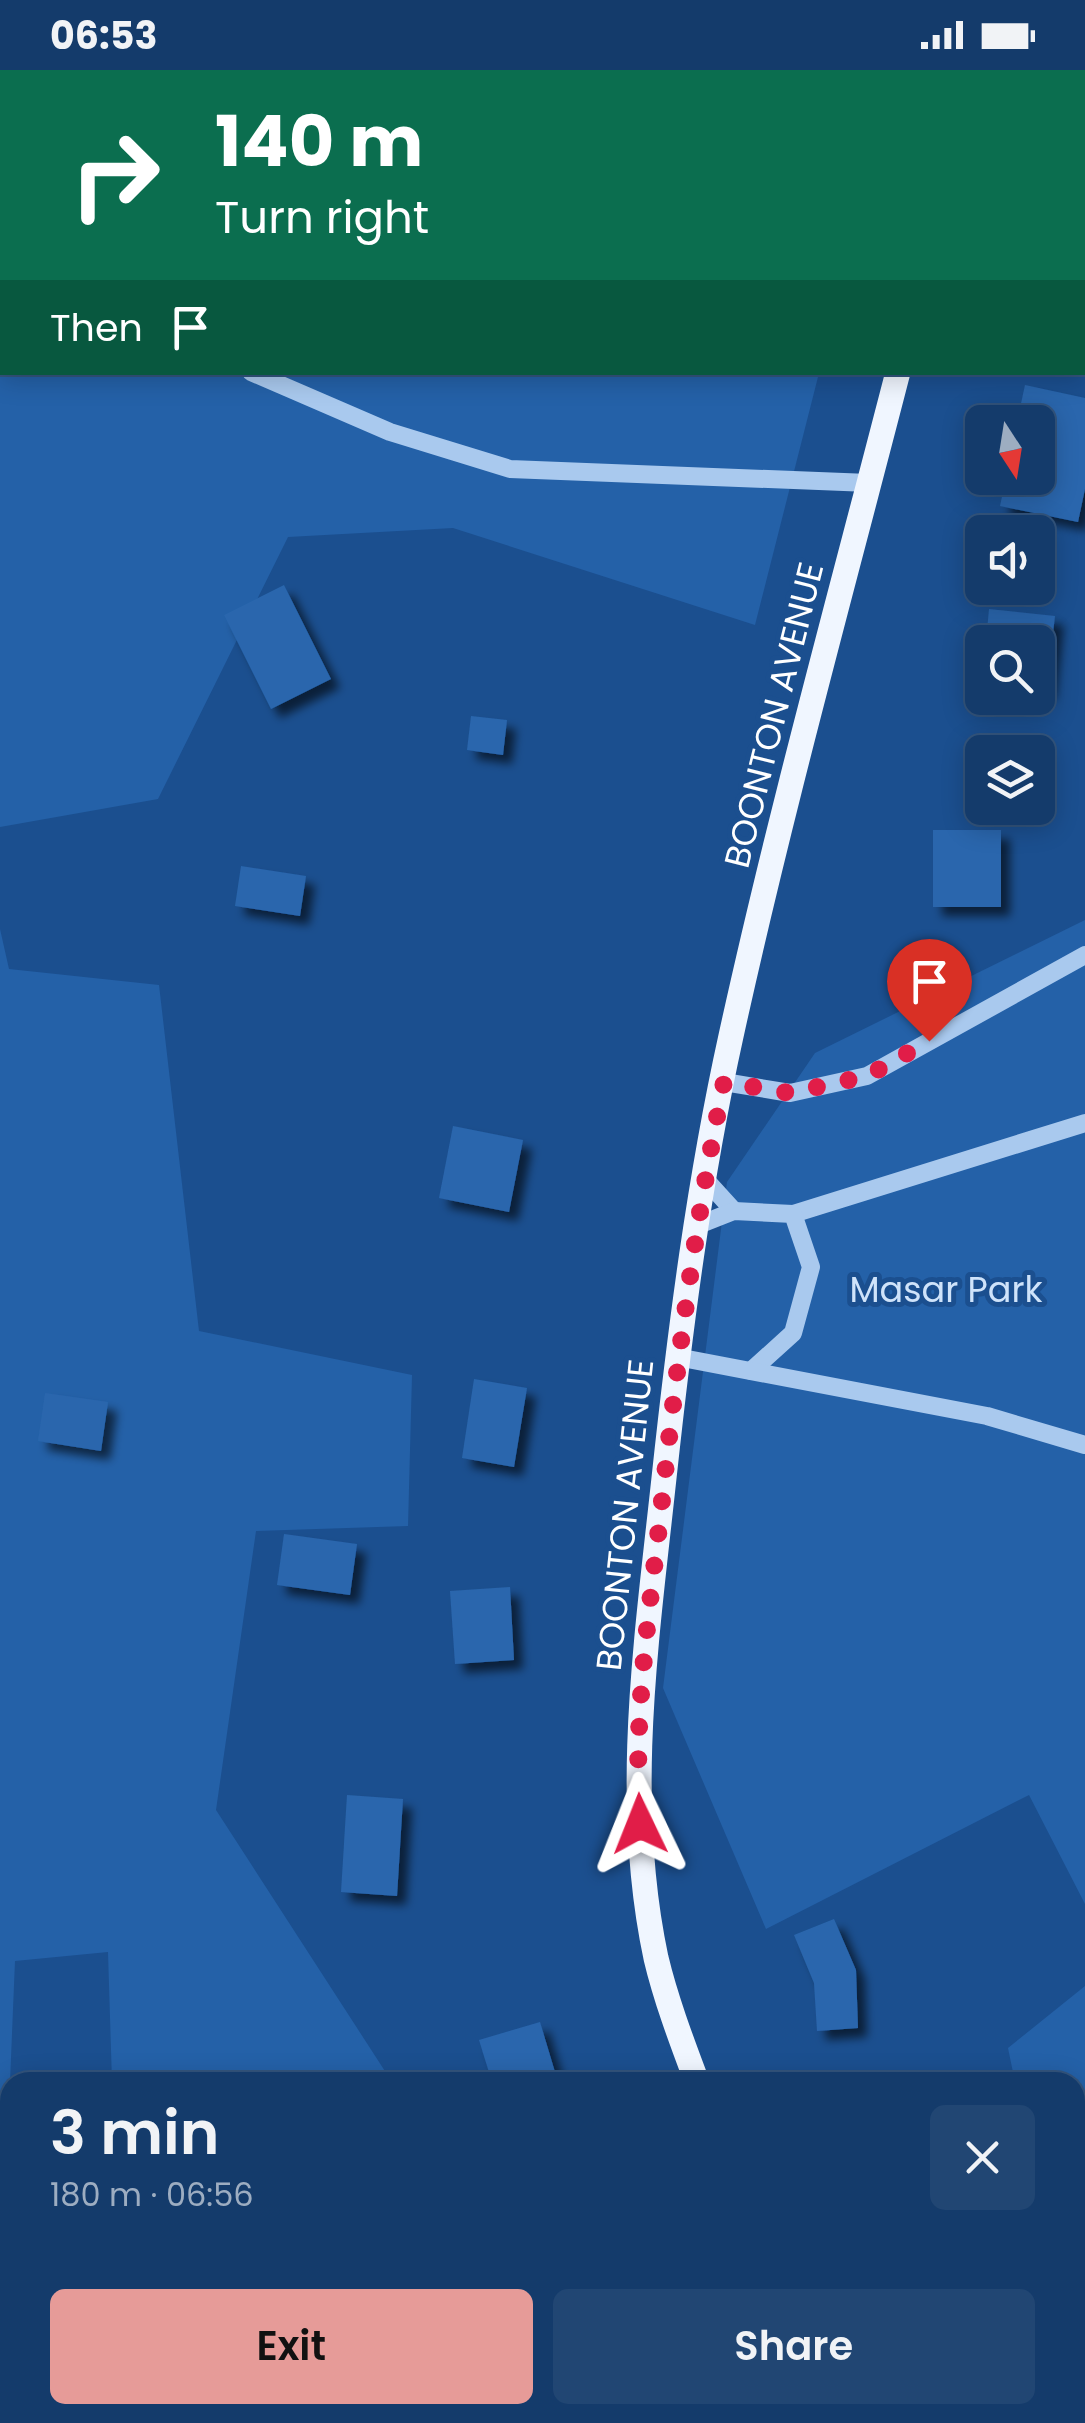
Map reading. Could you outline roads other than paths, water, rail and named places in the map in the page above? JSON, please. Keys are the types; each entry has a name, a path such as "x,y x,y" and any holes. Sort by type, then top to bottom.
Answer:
{"main road":[{"name":"BOONTON AVENUE","path":"695,2072 657,1960 645,1888 638,1792 640,1695 677,1358 704,1178 730,1041 778,836 897,375"}],"lane":[{"path":"258,375 390,432 510,468 869,483"},
{"path":"724,1082 790,1093 867,1076 1085,955"},
{"path":"696,1226 734,1211 794,1214 1085,1123"},
{"path":"704,1178 734,1211"},
{"path":"750,1371 793,1333 811,1266 794,1214"},
{"path":"677,1358 988,1416 1085,1445"}],"park label":[{"name":"Masar Park","path":"946,1290"}]}
